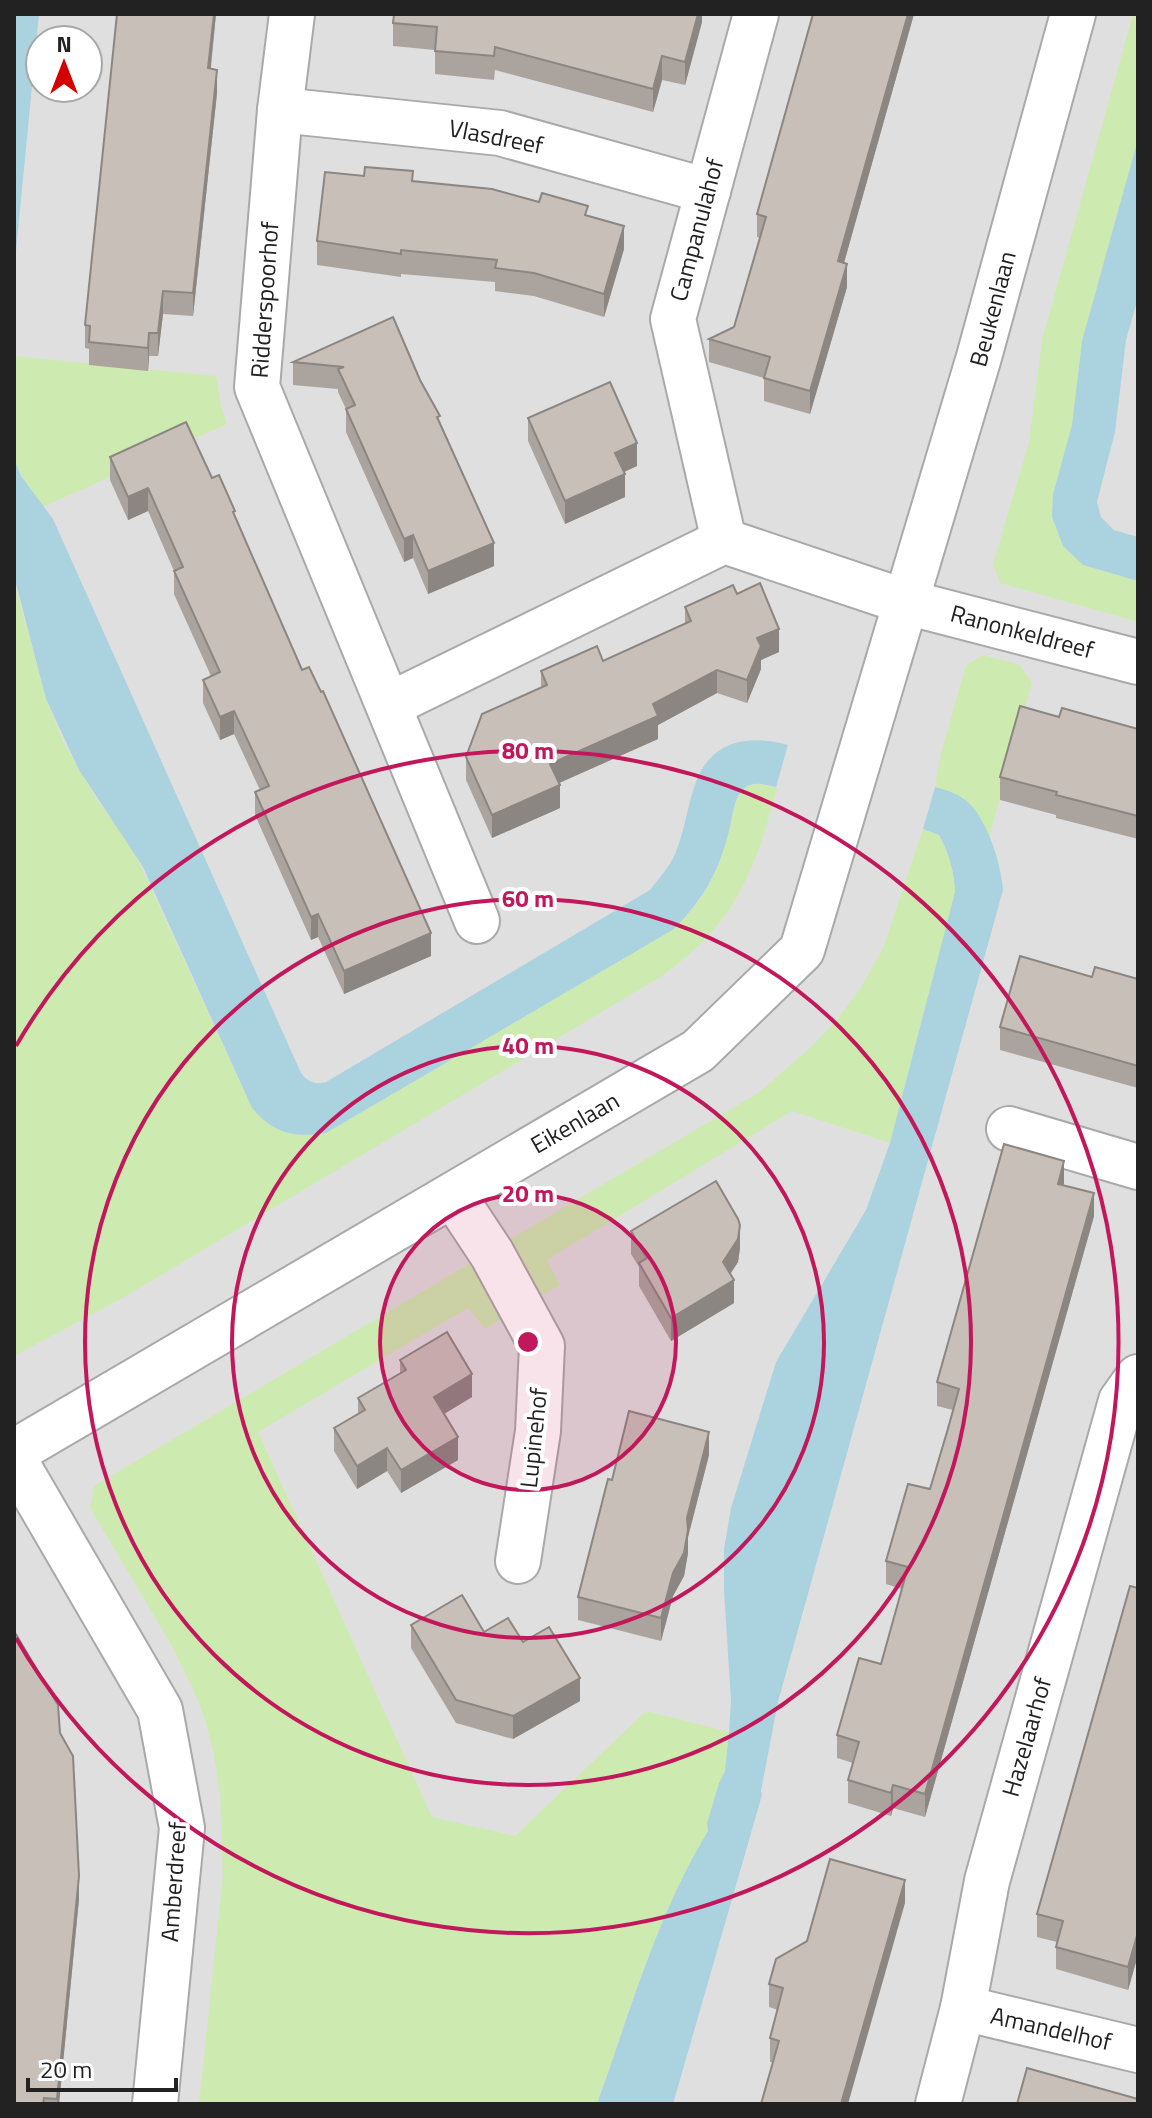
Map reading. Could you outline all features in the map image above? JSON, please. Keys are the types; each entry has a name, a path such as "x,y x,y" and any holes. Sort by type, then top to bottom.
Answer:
{"street":[{"name":"Ridderspoorhof","path":"292,14 280,110 257,387 477,921"},
{"name":"Campanulahof","path":"724,541 673,319 756,14"},
{"name":"Beukenlaan","path":"906,602 979,357 1073,14"},
{"name":"Vlasdreef","path":"280,110 500,133 708,191"},
{"path":"389,705 724,541 906,602"},
{"name":"Ranonkeldreef","path":"906,602 1138,662"},
{"name":"Eikenlaan","path":"14,1452 698,1051 802,950 906,602"},
{"path":"1009,1129 1138,1167"},
{"name":"Lupinehof","path":"453,1195 492,1254 542,1346 538,1431 518,1561"},
{"name":"Hazelaarhof","path":"938,2104 963,2008 995,1851 1121,1401 1138,1377"},
{"name":"Amberdreef","path":"14,1459 160,1710 182,1828 155,2104"},
{"name":"Amandelhof","path":"963,2008 1138,2050"}],"shaded area":[{"path":"14,14 1138,14 1138,2104 14,2104"}],"green space":[{"path":"1133,14 1138,14 1138,139 1082,341 1072,425 1053,494 1052,517 1063,546 1083,565 1138,581 1138,622 1000,583 993,564 1029,442 1042,340"},
{"path":"14,356 216,376 227,424 43,507 21,476 14,459"},
{"path":"14,581 46,699 63,741 96,798 133,849 252,1108 268,1124 285,1132 304,1135 326,1133 674,929 696,905 710,882 721,858 739,795 746,787 758,784 777,788 757,854 739,894 713,931 662,976 121,1299 14,1356"},
{"path":"983,655 1020,665 1032,683 989,838 968,806 935,787 941,753 966,665"},
{"path":"923,829 939,835 948,855 955,892 890,1143 792,1111 547,1260 560,1285 538,1298 505,1242 758,1093 808,1050 860,989 884,946"},
{"path":"472,1262 506,1316 485,1329 468,1308 258,1432 432,1817 515,1836 646,1711 729,1732 725,1771 707,1823 709,1831 659,1930 597,2104 199,2104 223,1875 220,1794 214,1755 197,1698 172,1646 90,1508 94,1486"}],"water":[{"path":"14,14 39,14 38,24 24,24 24,104 30,104 14,272"},
{"path":"1138,139 1138,298 1126,340 1115,432 1097,502 1101,517 1114,530 1138,537 1138,581 1083,565 1063,546 1052,517 1053,494 1072,425 1082,341"},
{"path":"14,459 21,476 53,519 301,1073 312,1082 326,1082 650,890 675,855 698,777 705,764 724,748 761,740 788,745 776,787 753,784 742,790 716,870 703,894 674,929 326,1133 304,1135 277,1129 252,1108 143,867 79,770 46,699 14,576"},
{"path":"935,787 961,797 976,811 992,844 1003,890 778,1702 762,1795 673,2104 597,2104 659,1930 708,1831 707,1823 725,1771 731,1701 724,1549 731,1508 776,1362 866,1210 890,1143 955,892 948,855 939,835 923,829"}],"building":[{"path":"117,14 214,14 208,68 217,70 193,293 163,291 158,333 149,333 148,348 89,342 90,326 85,325"},
{"path":"394,14 698,14 685,62 662,56 653,89 495,47 494,56 435,51 437,27 393,23"},
{"path":"813,14 908,14 838,261 847,264 810,391 764,378 770,357 709,339 734,327 766,217 757,214"},
{"path":"365,167 413,171 412,181 492,189 539,202 542,193 588,206 585,215 624,226 604,294 534,273 495,268 497,260 401,250 401,254 317,241 325,172 364,176"},
{"path":"393,317 420,380 440,416 437,417 494,543 428,571 413,535 404,539 346,409 355,405 338,369 344,367 293,362"},
{"path":"610,382 637,443 615,453 625,474 565,501 528,418"},
{"path":"186,422 212,478 219,475 302,670 309,667 323,691 431,933 344,971 318,914 311,917 255,792 269,786 234,711 220,717 203,680 220,672 174,571 183,567 148,488 128,497 110,457"},
{"path":"760,583 779,629 757,638 761,646 747,680 717,670 653,704 658,716 550,764 560,785 492,815 466,757 482,714 547,685 541,671 597,646 603,661 691,621 685,607 733,585 737,594"},
{"path":"1020,706 1059,717 1062,708 1138,729 1138,816 1000,777"},
{"path":"1020,956 1092,977 1095,967 1138,979 1138,1066 1000,1027"},
{"path":"1004,1144 1064,1161 1058,1184 1094,1193 925,1794 893,1785 891,1793 848,1780 859,1742 837,1735 859,1658 881,1664 908,1567 886,1561 908,1484 930,1489 947,1432 959,1389 937,1382"},
{"path":"716,1181 740,1225 738,1239 723,1262 734,1280 671,1318 639,1263 647,1258 631,1231"},
{"path":"447,1332 472,1374 434,1397 458,1437 401,1470 387,1448 357,1466 334,1428 365,1410 358,1398 406,1370 400,1360"},
{"path":"629,1411 709,1432 687,1518 684,1553 673,1573 661,1618 578,1597"},
{"path":"1130,1586 1138,1588 1138,1932 1128,1967 1056,1947 1063,1921 1037,1914"},
{"path":"462,1595 484,1632 508,1618 523,1642 549,1627 580,1678 513,1716 456,1700 411,1625"},
{"path":"14,1631 58,1705 60,1733 73,1756 79,1876 57,2099 44,2098 43,2104 14,2104"},
{"path":"830,1859 905,1880 841,2104 761,2104 779,2041 770,2038 783,1988 769,1984 776,1959 807,1941"},
{"path":"1027,2068 1138,2099 1138,2104 1017,2104"}]}
